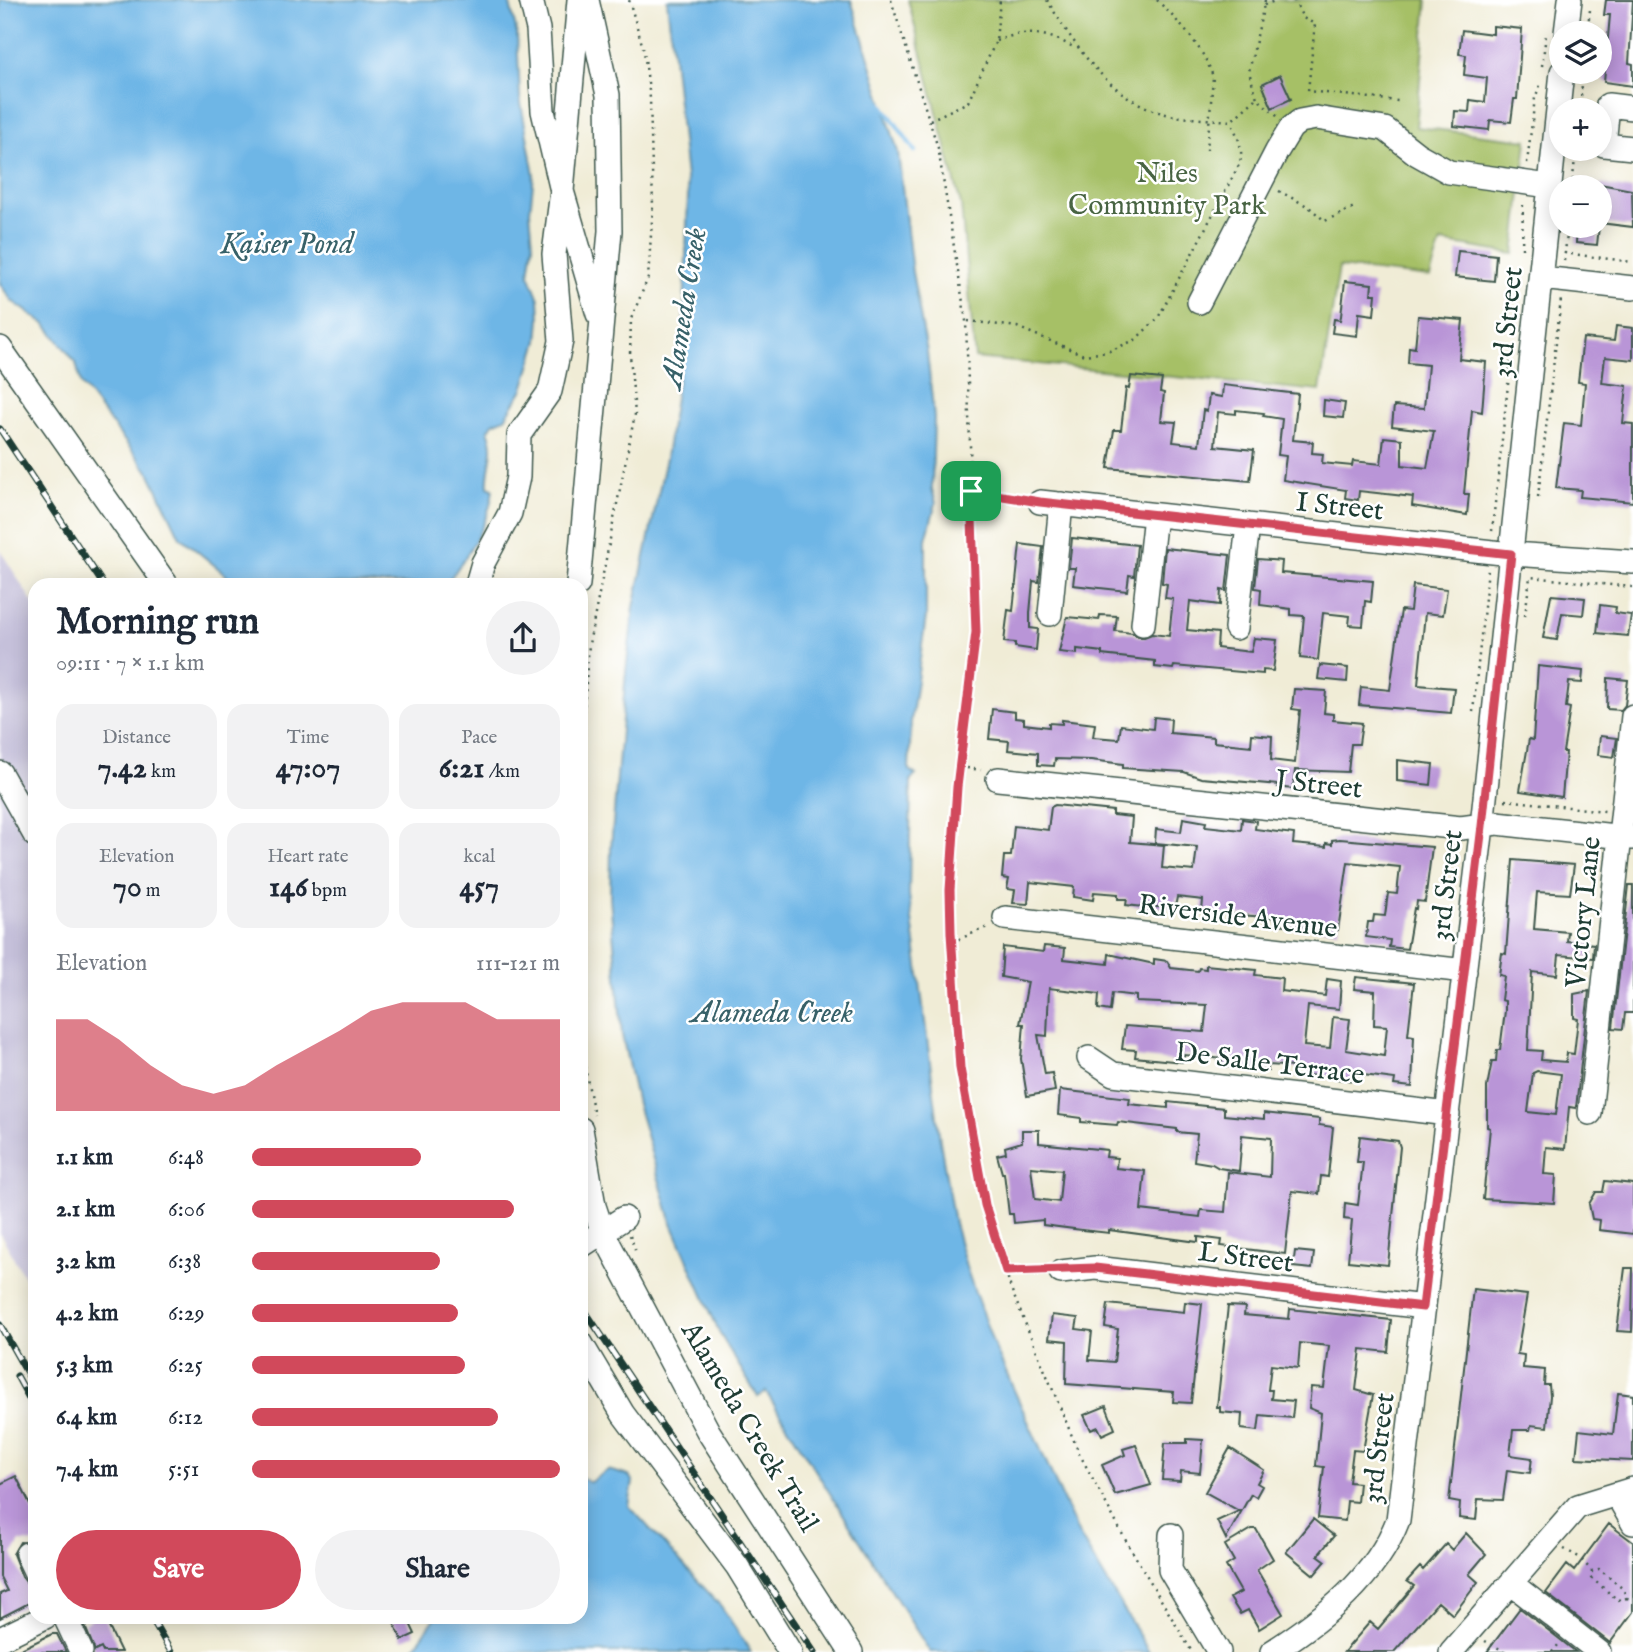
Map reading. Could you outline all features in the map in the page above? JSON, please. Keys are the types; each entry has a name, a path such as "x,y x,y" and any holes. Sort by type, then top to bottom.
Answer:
{"street":[{"path":"531,0 538,29 543,111 562,191 601,327"},
{"path":"479,578 483,563 510,513 518,477 519,435 550,391 561,341 554,254 579,0"},
{"path":"579,578 610,231 608,95 587,0"},
{"path":"1561,21 1570,0"},
{"path":"1612,105 1633,108"},
{"path":"1199,302 1261,181 1291,128 1300,121 1316,118 1385,129 1417,154 1449,172 1549,186"},
{"path":"1612,146 1633,148"},
{"name":"3rd Street","path":"1272,1652 1330,1612 1384,1550 1392,1536 1399,1512 1515,559 1552,279 1543,251 1549,186"},
{"path":"1552,279 1633,288"},
{"path":"0,348 162,578"},
{"path":"1050,614 1051,503"},
{"name":"I Street","path":"1051,503 1515,559 1633,562"},
{"path":"1143,624 1155,515"},
{"path":"1236,628 1248,525"},
{"name":"Victory Lane","path":"1590,1113 1625,829 1633,716"},
{"path":"0,773 28,823"},
{"name":"J Street","path":"998,779 1461,828 1497,823 1625,829"},
{"name":"Riverside Avenue","path":"1005,918 1465,971"},
{"name":"De Salle Terrace","path":"1089,1058 1113,1073 1448,1114"},
{"path":"589,1127 594,1206 603,1233 708,1431 851,1652"},
{"path":"588,1242 624,1218"},
{"path":"588,1219 603,1233"},
{"name":"L Street","path":"1061,1272 1095,1268 1423,1307"},
{"path":"588,1355 623,1414 737,1566 790,1652"},
{"path":"1451,1652 1578,1506 1625,1492 1633,1523"},
{"path":"1171,1535 1170,1570 1219,1652"},
{"path":"1512,1584 1599,1652"},
{"path":"0,1639 31,1624"},
{"path":"68,1624 81,1651"}],"path":[{"path":"588,657 635,414 629,355 631,319 648,278 653,206 650,97 644,51 629,0"},
{"path":"891,0 930,120 947,191 966,321 976,632 957,787 950,890 960,1068 977,1170 1006,1271 1079,1453 1125,1539 1192,1652"},
{"path":"930,120 968,102 996,41 1000,0"},
{"path":"1047,0 1077,49 1135,102 1166,114 1231,121"},
{"path":"1157,0 1190,36 1213,76 1207,150"},
{"path":"1265,0 1249,72 1256,98 1291,128"},
{"path":"1264,5 1277,0"},
{"path":"1294,0 1303,18 1315,24 1308,91 1398,101"},
{"path":"1588,21 1591,0"},
{"path":"996,41 1018,32 1038,32 1077,49"},
{"path":"1538,500 1552,279 1543,251 1520,222 1525,183 1549,68"},
{"path":"1231,121 1256,98"},
{"path":"966,321 1017,327 1084,355 1107,352 1135,340 1158,318 1239,164 1241,148 1231,121"},
{"path":"1261,181 1309,207 1325,221 1353,207"},
{"path":"1521,261 1543,251 1556,238"},
{"path":"1543,251 1633,262"},
{"path":"1511,352 1515,559 1525,616"},
{"path":"971,491 1051,503"},
{"path":"1515,559 1633,587"},
{"path":"1473,718 1515,559"},
{"path":"1506,787 1504,800 1625,829"},
{"path":"952,942 1005,918"},
{"path":"624,1218 637,1253"},
{"path":"1006,1271 1031,1268 1061,1272"},
{"path":"1549,1541 1579,1558 1592,1571"},
{"path":"1592,1571 1599,1569 1623,1589 1627,1598"},
{"path":"1592,1571 1591,1578 1618,1600 1633,1600"},
{"path":"1471,1630 1501,1652 1506,1652"}],"shaded area":[{"path":"0,550 28,595 28,1283 0,1233"}],"green space":[{"name":"Niles Community Park","path":"908,0 1427,0 1416,127 1527,140 1514,254 1441,242 1430,277 1339,267 1320,391 975,358 961,205"}],"water":[{"name":"Kaiser Pond","path":"0,0 509,0 517,34 520,98 534,174 530,211 533,245 529,274 539,299 538,341 523,389 505,418 493,423 488,431 492,445 488,479 488,487 493,489 491,502 476,540 450,578 228,578 180,537 150,474 81,384 76,363 46,325 12,301 0,284"},
{"name":"Alameda Creek","path":"667,0 851,0 898,152 912,272 927,352 934,418 932,489 936,503 926,539 926,617 911,722 909,770 916,775 911,780 909,895 940,1141 954,1223 967,1270 993,1343 1078,1533 1149,1652 930,1652 766,1392 758,1397 720,1334 672,1224 637,1104 622,1035 610,898 611,847 634,607 666,458 683,343 688,196"},
{"path":"608,1470 629,1476 633,1482 629,1506 721,1606 751,1652 411,1652 431,1624 588,1624 588,1481"}],"building":[{"path":"1606,0 1633,0 1629,63 1633,64 1633,86 1612,83 1612,21 1609,21 1610,15 1604,15"},
{"path":"1493,26 1522,29 1517,99 1514,99 1511,122 1490,120 1489,130 1454,126 1455,111 1469,112 1470,100 1485,102 1487,78 1464,75 1466,55 1459,54 1462,30 1493,34"},
{"path":"1280,75 1291,99 1272,108 1262,84"},
{"path":"1612,186 1632,190 1633,227 1612,224"},
{"path":"1576,238 1598,238 1597,245 1576,243"},
{"path":"1458,251 1496,255 1494,281 1455,277"},
{"path":"1345,281 1372,284 1371,294 1376,294 1374,315 1359,313 1357,336 1332,333 1334,319 1340,320 1341,316"},
{"path":"1418,316 1463,320 1459,359 1486,362 1482,412 1472,410 1464,494 1469,494 1467,515 1412,506 1413,497 1359,491 1358,500 1345,498 1346,490 1283,480 1286,456 1278,455 1282,419 1263,416 1264,413 1236,410 1236,414 1218,412 1215,446 1254,450 1250,481 1108,468 1114,430 1121,430 1126,388 1129,389 1131,376 1162,379 1160,392 1164,393 1161,421 1176,422 1173,442 1199,445 1203,410 1207,411 1209,395 1222,397 1223,385 1298,394 1293,440 1313,442 1312,453 1323,454 1322,463 1352,466 1353,461 1381,464 1384,437 1402,439 1402,465 1427,468 1434,431 1392,426 1394,406 1424,408 1428,365 1408,363 1409,347 1415,348"},
{"path":"1616,326 1633,328 1633,360 1605,357 1602,383 1627,386 1623,423 1633,424 1633,502 1580,497 1581,490 1556,488 1564,423 1581,425 1585,383 1578,382 1583,338 1614,341"},
{"path":"1324,400 1345,403 1343,418 1323,416"},
{"path":"1072,538 1137,545 1134,576 1129,575 1127,591 1073,585 1075,568 1069,568"},
{"path":"1020,544 1043,547 1039,582 1033,581 1030,613 1030,628 1038,629 1036,650 1015,647 1015,643 1004,642 1008,610 1013,611"},
{"path":"1165,548 1230,555 1226,591 1221,590 1220,605 1190,601 1187,630 1218,633 1217,648 1251,652 1254,638 1277,640 1273,671 1263,670 1263,674 1174,666 1173,669 1155,667 1155,661 1102,655 1102,652 1077,649 1077,654 1059,652 1067,617 1099,620 1100,615 1117,616 1115,631 1132,633 1142,638 1152,634 1169,636 1173,599 1165,598 1167,584 1162,583"},
{"path":"1258,559 1282,561 1281,573 1373,581 1371,602 1365,601 1363,626 1349,625 1350,616 1323,613 1318,660 1300,658 1304,616 1291,615 1291,609 1260,605 1261,589 1255,588"},
{"path":"1413,585 1447,589 1443,615 1425,613 1418,685 1454,688 1451,713 1359,705 1361,687 1390,690 1401,610 1410,611"},
{"path":"1551,595 1585,598 1583,615 1562,613 1557,640 1543,638"},
{"path":"1600,605 1616,607 1615,613 1631,615 1628,636 1597,633"},
{"path":"1320,665 1348,668 1347,682 1318,679"},
{"path":"1538,666 1583,671 1582,683 1569,682 1566,707 1570,708 1563,752 1566,752 1562,797 1520,791 1529,739 1533,740"},
{"path":"1608,678 1628,680 1625,705 1621,710 1607,709"},
{"path":"1294,689 1326,691 1324,713 1333,714 1333,720 1362,723 1359,744 1351,744 1348,772 1295,770 1293,789 1278,787 1279,785 1201,778 1184,772 1123,768 1123,764 1091,760 1055,759 1054,766 1038,765 1038,753 1008,750 1009,741 989,739 992,709 1015,712 1015,718 1024,719 1024,724 1049,727 1049,723 1062,724 1062,720 1095,724 1093,737 1119,739 1121,725 1153,729 1154,717 1171,719 1170,733 1214,737 1214,742 1251,746 1252,734 1272,736 1271,760 1295,763 1300,710 1292,709"},
{"path":"1600,736 1617,738 1614,757 1598,755"},
{"path":"1397,760 1433,764 1431,785 1397,781"},
{"path":"1055,805 1113,811 1113,815 1132,817 1130,842 1164,845 1162,868 1194,871 1197,847 1155,843 1156,829 1181,832 1183,818 1206,822 1205,826 1241,830 1242,819 1256,821 1255,829 1294,834 1293,844 1326,847 1326,843 1332,844 1332,840 1340,839 1432,847 1425,902 1417,901 1416,909 1414,908 1407,949 1389,947 1390,940 1366,937 1368,922 1373,922 1374,915 1385,916 1388,893 1397,894 1400,867 1348,862 1338,930 1277,924 1278,918 1202,912 1203,900 1177,897 1175,907 1144,907 1126,905 1127,899 1118,899 1118,894 1094,892 1093,900 1073,897 1074,887 1030,882 1028,904 1013,903 1015,890 1007,889 1009,879 1002,878 1004,856 1011,856 1014,826 1048,830 1051,807"},
{"path":"1513,860 1574,865 1570,894 1537,892 1534,929 1568,932 1567,941 1594,944 1593,958 1559,955 1557,975 1532,972 1528,1050 1542,1051 1541,1060 1566,1062 1567,1053 1574,1054 1578,1019 1574,1018 1574,994 1589,991 1576,1108 1569,1107 1565,1149 1546,1147 1544,1174 1556,1175 1554,1203 1483,1199 1490,1128 1487,1127 1487,1087 1492,1061 1496,1061 1497,1050 1500,1050 1505,1001 1501,1000 1504,976 1499,975 1502,953 1506,954","holes":["1537,1071 1561,1074 1556,1115 1528,1112 1533,1073"]},
{"path":"1629,885 1633,885 1633,1013 1625,1013 1623,1029 1613,1028"},
{"path":"1044,946 1065,948 1064,959 1108,964 1109,954 1154,964 1154,959 1167,961 1171,968 1198,971 1199,968 1206,969 1206,965 1256,970 1255,975 1282,978 1281,991 1325,996 1327,979 1341,981 1339,1009 1308,1006 1304,1046 1330,1048 1333,1017 1350,1019 1346,1050 1384,1056 1387,1026 1374,1025 1375,991 1354,989 1356,977 1414,983 1408,1035 1414,1036 1412,1087 1394,1085 1395,1079 1355,1074 1355,1081 1336,1079 1308,1075 1308,1069 1284,1066 1268,1065 1268,1071 1222,1066 1222,1059 1198,1056 1183,1055 1182,1062 1135,1057 1136,1050 1122,1049 1125,1026 1204,1032 1207,1005 1136,1002 1136,996 1112,993 1110,1011 1098,1009 1099,994 1049,988 1047,1036 1038,1035 1045,1074 1052,1073 1055,1091 1027,1096 1021,1059 1024,1024 1020,1024 1028,982 1001,977 1003,947 1043,952"},
{"path":"1060,1090 1130,1098 1129,1104 1168,1108 1168,1102 1224,1108 1224,1115 1264,1119 1264,1113 1319,1119 1319,1125 1333,1127 1328,1177 1321,1176 1319,1194 1292,1191 1285,1254 1221,1246 1222,1240 1198,1237 1198,1242 1109,1230 1109,1233 1043,1225 1043,1220 1014,1223 1013,1214 1009,1214 1004,1173 997,1155 1006,1153 1005,1147 1022,1142 1022,1130 1039,1130 1039,1143 1107,1150 1106,1157 1117,1158 1116,1168 1145,1171 1141,1210 1200,1217 1201,1210 1225,1212 1228,1172 1270,1177 1271,1138 1242,1135 1239,1171 1194,1161 1197,1134 1118,1122 1117,1125 1081,1122 1081,1118 1058,1115","holes":["1031,1167 1062,1170 1059,1202 1035,1199"]},
{"path":"1360,1136 1398,1141 1400,1147 1388,1265 1348,1261 1352,1220 1344,1219 1345,1203 1358,1205 1363,1162 1357,1162"},
{"path":"1605,1181 1633,1184 1633,1234 1599,1230 1600,1220 1592,1219 1589,1204 1596,1192 1603,1192"},
{"path":"1295,1251 1314,1253 1312,1269 1293,1267"},
{"path":"1625,1268 1633,1268 1632,1332 1617,1331"},
{"path":"1473,1289 1527,1295 1517,1354 1524,1355 1523,1368 1545,1370 1544,1385 1549,1385 1550,1396 1547,1427 1531,1425 1530,1430 1513,1430 1510,1455 1532,1458 1530,1473 1507,1470 1503,1500 1478,1499 1476,1520 1459,1518 1460,1503 1449,1501"},
{"path":"1185,1302 1202,1304 1191,1403 1173,1402 1174,1392 1066,1384 1067,1341 1049,1339 1052,1315 1078,1318 1076,1329 1092,1331 1089,1360 1114,1362 1118,1329 1105,1327 1108,1304 1184,1312"},
{"path":"1228,1306 1245,1307 1244,1315 1289,1319 1290,1309 1391,1320 1388,1352 1361,1349 1356,1390 1373,1395 1363,1451 1353,1450 1349,1482 1359,1483 1357,1502 1347,1501 1345,1521 1318,1518 1324,1467 1316,1466 1321,1413 1309,1408 1311,1387 1324,1388 1329,1346 1300,1343 1298,1368 1271,1365 1268,1390 1272,1390 1271,1399 1294,1401 1292,1418 1260,1415 1258,1431 1241,1429 1242,1414 1220,1412 1220,1407 1217,1407"},
{"path":"1618,1393 1633,1395 1633,1461 1576,1458 1579,1430 1613,1434"},
{"path":"1106,1406 1115,1429 1102,1435 1098,1427 1091,1430 1084,1415"},
{"path":"1187,1439 1203,1440 1200,1473 1181,1471 1180,1481 1162,1480 1165,1443 1187,1443"},
{"path":"1136,1445 1151,1485 1115,1495 1102,1465 1125,1455 1123,1449"},
{"path":"1230,1448 1264,1470 1257,1483 1262,1486 1256,1497 1251,1494 1226,1539 1217,1521 1239,1511 1205,1492"},
{"path":"16,1476 28,1500 28,1543 20,1542 13,1554 22,1577 28,1584 28,1604 0,1618 0,1594 7,1591 0,1577 0,1484"},
{"path":"1313,1519 1334,1536 1318,1555 1326,1561 1314,1575 1286,1552"},
{"path":"1609,1524 1633,1542 1633,1612 1610,1643 1546,1593 1567,1565 1574,1571"},
{"path":"1256,1529 1273,1559 1257,1570 1283,1614 1259,1629 1248,1610 1240,1614 1230,1598 1241,1592 1226,1566 1234,1561 1225,1545"},
{"path":"1466,1533 1486,1554 1469,1574 1478,1582 1453,1615 1438,1602 1394,1652 1344,1652 1370,1622 1378,1629 1414,1586 1407,1581 1420,1567 1423,1570 1446,1544 1452,1550"},
{"path":"1520,1608 1576,1652 1487,1652"},
{"path":"84,1624 107,1624 121,1652 103,1652 101,1648 95,1651"},
{"path":"394,1624 410,1624 415,1634 402,1640"},
{"path":"57,1634 66,1652 15,1652"}],"waterway":[{"path":"881,103 915,151"}],"railway":[{"path":"0,429 99,578"},
{"path":"588,1315 814,1652"},
{"path":"0,1325 28,1375"},
{"path":"17,1376 28,1396"},
{"path":"155,1624 171,1652"}],"route":[{"path":"971,491 1040,502 1511,554 1482,826 1423,1307 1095,1268 1061,1272 1031,1268 1006,1271 977,1170 960,1068 951,933 950,890 957,787 976,632 971,491"}]}
